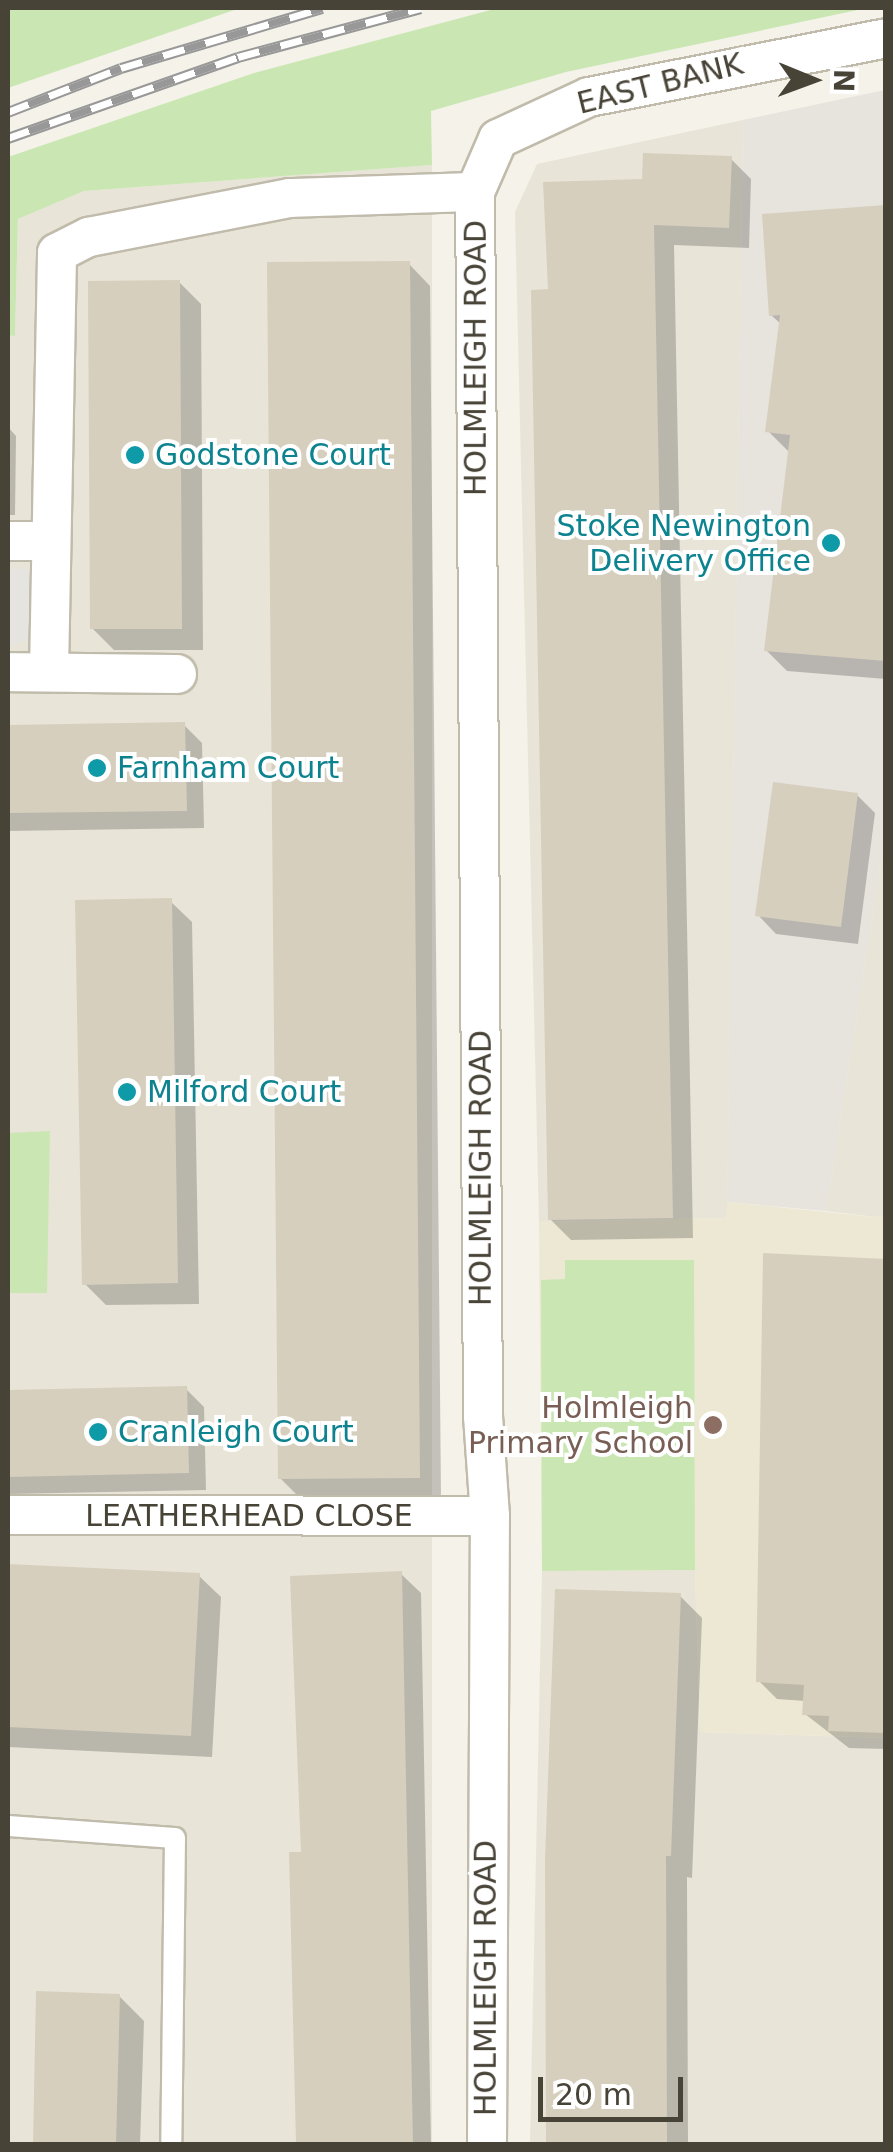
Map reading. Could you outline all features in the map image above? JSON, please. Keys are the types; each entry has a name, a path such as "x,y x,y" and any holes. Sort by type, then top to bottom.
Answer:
{"street":[{"name":"EAST BANK","path":"475,192 498,140 589,97 886,38"},
{"path":"49,672 57,253 89,237 290,198 475,192"},
{"name":"HOLMLEIGH ROAD","path":"475,192 482,1416 490,1516 487,2144"},
{"path":"8,541 49,541"},
{"path":"8,672 177,674"},
{"name":"LEATHERHEAD CLOSE","path":"8,1515 490,1516"}],"lane":[{"path":"8,1826 175,1838 171,2144"}],"shaded area":[{"path":"885,90 885,836 826,1211 727,1202 743,120"},
{"path":"743,120 727,1218 539,1222 515,212 537,164"},
{"path":"432,165 432,2144 8,2144 8,335 15,335 18,219 84,191"},
{"path":"8,569 36,569 32,638 8,647"},
{"path":"885,836 885,1218 826,1211"},
{"name":"Holmleigh Primary School","path":"727,1202 885,1218 885,1738 700,1732 695,1570 542,1571 539,1222 726,1218"},
{"path":"695,1570 700,1732 885,1738 885,2144 530,2144 542,1571"}],"green space":[{"path":"8,8 240,8 8,88"},
{"path":"498,8 867,8 566,72 431,111 432,165 84,191 18,219 15,336 8,335 8,157 254,73"},
{"path":"50,1131 47,1293 8,1293 8,1133"},
{"path":"565,1260 694,1260 695,1570 542,1571 541,1280 565,1279"}],"building":[{"path":"643,153 732,156 729,228 654,225 673,1218 548,1220 531,290 548,289 543,182 642,179"},
{"name":"Stoke Newington Delivery Office","path":"886,205 886,661 764,651 790,435 765,432 780,315 769,316 762,214"},
{"path":"410,261 420,1478 278,1479 267,262"},
{"name":"Godstone Court","path":"180,280 182,629 90,629 88,281"},
{"name":"Farnham Court","path":"185,722 187,811 8,813 8,725"},
{"path":"773,782 858,793 841,927 755,916"},
{"name":"Milford Court","path":"172,898 178,1283 82,1285 75,900"},
{"path":"763,1253 886,1259 886,1733 828,1731 829,1716 802,1715 804,1685 756,1682"},
{"name":"Cranleigh Court","path":"187,1386 189,1473 8,1477 8,1390"},
{"path":"8,1564 200,1573 191,1736 8,1727"},
{"path":"402,1571 413,2144 296,2144 289,1852 301,1852 290,1576"},
{"path":"555,1589 681,1593 671,1856 666,1856 667,2144 546,2144 545,1860"},
{"path":"36,1991 120,1994 116,2144 33,2144"}],"railway":[{"path":"8,112 121,68 322,8"},
{"path":"8,138 238,57 421,8"}],"place":[{"name":"Godstone Court","path":"135,455"},
{"name":"Stoke Newington Delivery Office","path":"831,543"},
{"name":"Farnham Court","path":"97,768"},
{"name":"Milford Court","path":"127,1092"},
{"name":"Holmleigh Primary School","path":"713,1425"},
{"name":"Cranleigh Court","path":"98,1432"}]}
